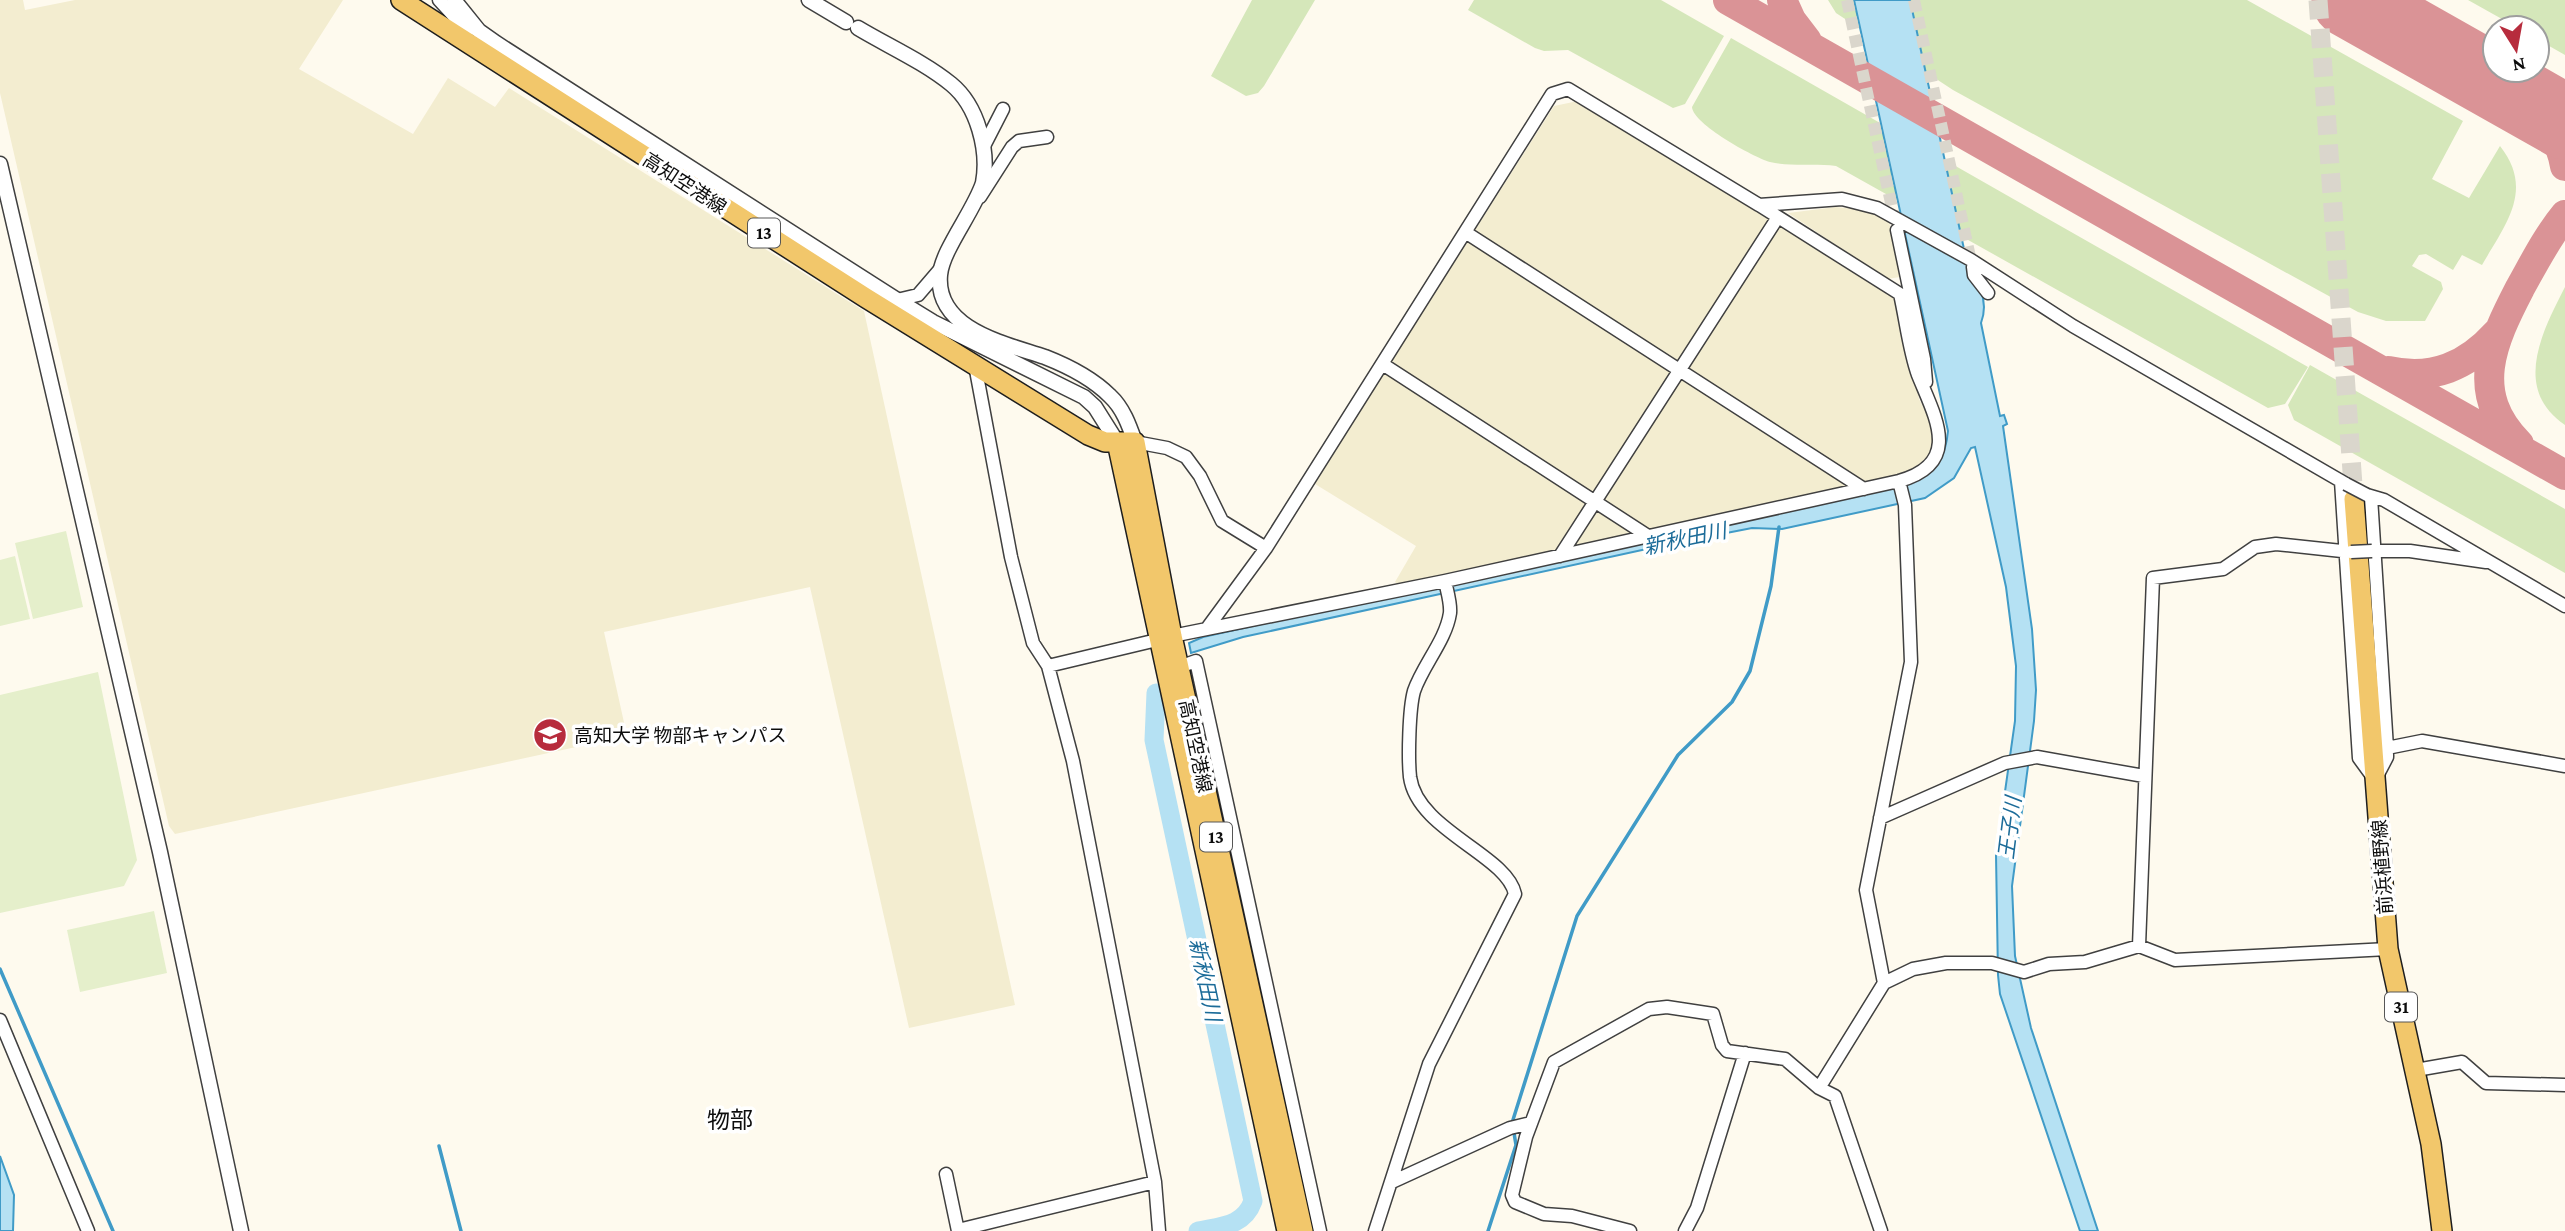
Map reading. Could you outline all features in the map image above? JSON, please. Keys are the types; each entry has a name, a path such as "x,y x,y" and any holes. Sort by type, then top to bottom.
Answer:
{"main road":[{"name":"高知空港線","path":"401,0 854,291 974,362 1097,440 1126,442 1287,1231"},
{"name":"前浜植野線","path":"2356,491 2388,949 2431,1144 2442,1231"},
{"name":"高知空港線","path":"1165,638 1179,667 1303,1231"}],"street":[{"path":"439,0 461,24 479,32 897,300 933,322 1084,397 1126,442 1167,448 1186,457 1200,476 1222,521 1266,548"},
{"path":"454,0 479,32"},
{"path":"810,0 952,84 973,116 984,146 986,168 978,200"},
{"path":"1048,666 1208,627 1446,586 1647,536 1900,482 1927,468 1938,452 1939,431 1918,373 1900,294 1568,89 1552,94 1384,365 1266,548 1208,627"},
{"path":"984,146 1003,109"},
{"path":"897,300 918,295 942,267 978,200 1012,147 1019,141 1047,136"},
{"path":"0,164 160,852 241,1231"},
{"path":"1759,205 1842,199 1877,208 1971,260 2073,326 2356,491 2384,500 2565,606"},
{"path":"1560,556 1778,217"},
{"path":"1897,230 1924,359 1927,393"},
{"path":"1465,232 1864,489"},
{"path":"942,267 940,276 944,301 957,319 994,340 1072,369 1097,385 1120,409 1126,442"},
{"path":"1973,267 1974,275 1985,285 1987,293"},
{"path":"974,362 979,376 1011,557 1033,643 1048,666 1073,761 1155,1181 1159,1231"},
{"path":"1384,365 1647,536"},
{"path":"1884,983 1866,899 1911,662 1905,505 1900,482"},
{"path":"2356,491 2374,551 2388,748 2387,757 2375,780 2359,758 2349,552 2356,491"},
{"path":"2138,946 2153,578 2223,569 2255,547 2276,544 2349,552 2410,551 2493,564"},
{"path":"1376,1231 1429,1064 1515,894 1514,886 1495,865 1455,837 1420,803 1410,778 1414,692 1450,615 1446,586"},
{"path":"1179,667 1196,662 1320,1231"},
{"path":"2388,748 2422,741 2565,766"},
{"path":"1880,818 2005,763 2037,757 2144,776"},
{"path":"1819,1088 1884,983 1913,969 1946,962 1992,962 2024,972 2049,964 2085,962 2138,946 2175,960 2388,949"},
{"path":"1630,1231 1584,1218 1544,1214 1515,1202 1512,1195 1531,1123 1554,1062 1649,1009 1667,1007 1713,1014 1724,1048 1785,1059 1819,1088 1835,1096 1881,1231"},
{"path":"0,1020 88,1231"},
{"path":"1685,1231 1697,1208 1745,1053"},
{"path":"2416,1070 2462,1062 2486,1083 2565,1084"},
{"path":"1392,1182 1510,1128 1531,1123"},
{"path":"946,1174 958,1230 1155,1181"}],"shaded area":[{"name":"高知大学 物部キャンパス","path":"0,0 23,0 25,10 75,0 343,0 299,69 413,134 448,78 495,107 509,88 864,311 1015,1005 909,1028 810,587 604,632 627,736 175,834 169,826 0,93"},
{"path":"1578,101 1771,220 1678,365 1473,233 1554,106"},
{"path":"1836,207 1865,210 1889,221 1900,277 1887,279 1788,213"},
{"path":"1779,221 1898,296 1919,399 1936,432 1936,450 1918,471 1864,484 1683,368"},
{"path":"1469,239 1675,370 1594,496 1389,365"},
{"path":"1385,370 1590,501 1557,553 1401,587 1395,582 1416,546 1315,484"},
{"path":"1680,374 1855,486 1649,532 1599,500"},
{"path":"1599,506 1642,536 1570,549"}],"green space":[{"path":"1252,0 1315,0 1264,86 1258,93 1246,96 1211,76"},
{"path":"1474,0 1661,0 1724,36 1685,104 1673,108 1568,50 1544,51 1535,48 1468,10"},
{"path":"1828,0 2247,0 2463,121 2432,179 2469,198 2500,146 2510,162 2515,178 2513,207 2482,265 2462,255 2453,270 2426,254 2419,255 2412,266 2441,282 2443,289 2425,321 2386,321 2358,312 1953,90 1836,13"},
{"path":"2468,0 2565,0 2565,55 2551,47 2551,14 2493,14"},
{"path":"1731,38 2308,367 2285,404 2268,408 1836,166 1770,162 1738,147 1702,122 1692,107"},
{"path":"2565,287 2565,425 2549,411 2539,395 2536,359 2548,322"},
{"path":"2310,365 2565,509 2565,573 2294,420 2288,405"},
{"path":"66,531 83,607 33,619 15,543"},
{"path":"15,556 30,619 0,626 0,560"},
{"path":"98,672 137,860 124,886 0,913 0,695"},
{"path":"154,911 167,973 80,992 67,930"}],"water":[{"name":"王子川","path":"1854,0 1910,0 1969,272 1983,296 1981,323 2000,416 2004,415 2007,424 2003,426 2032,629 2036,690 2012,886 2015,956 2031,1028 2098,1231 2080,1231 2000,994 1996,855 2015,721 2016,666 2006,587 1975,447 1971,448 1954,478 1925,498 1782,529 1752,528 1665,545 1243,637 1191,653 1189,643 1203,637 1918,479 1931,470 1940,460 1948,431"},
{"path":"0,1156 14,1195 13,1231 0,1231"}],"waterway":[{"path":"1512,1123 1577,916 1678,755 1732,702 1750,671 1771,586 1779,527"},
{"name":"新秋田川","path":"1156,693 1154,740 1253,1201 1244,1216 1231,1224 1198,1231"},
{"path":"0,969 113,1231"},
{"path":"1488,1231 1516,1145 1514,1133"},
{"path":"439,1146 461,1231"}],"taxiway":[{"path":"1728,0 2565,475"},
{"path":"1782,0 1791,20 1807,41"},
{"path":"2516,95 2534,109 2548,126 2559,144 2565,166"},
{"path":"2519,444 2503,425 2494,406 2490,367 2494,348 2510,308 2541,250 2565,215"},
{"path":"2388,371 2420,374 2448,368 2474,354 2497,333"}],"runway":[{"path":"2349,0 2565,122"}],"tunnel":[{"path":"1847,0 1896,226"},
{"path":"1914,0 1972,266"},
{"path":"2318,0 2354,499"}],"place":[{"name":"高知大学 物部キャンパス","path":"550,735"}],"district":[{"name":"物部","path":"730,1120"}]}
